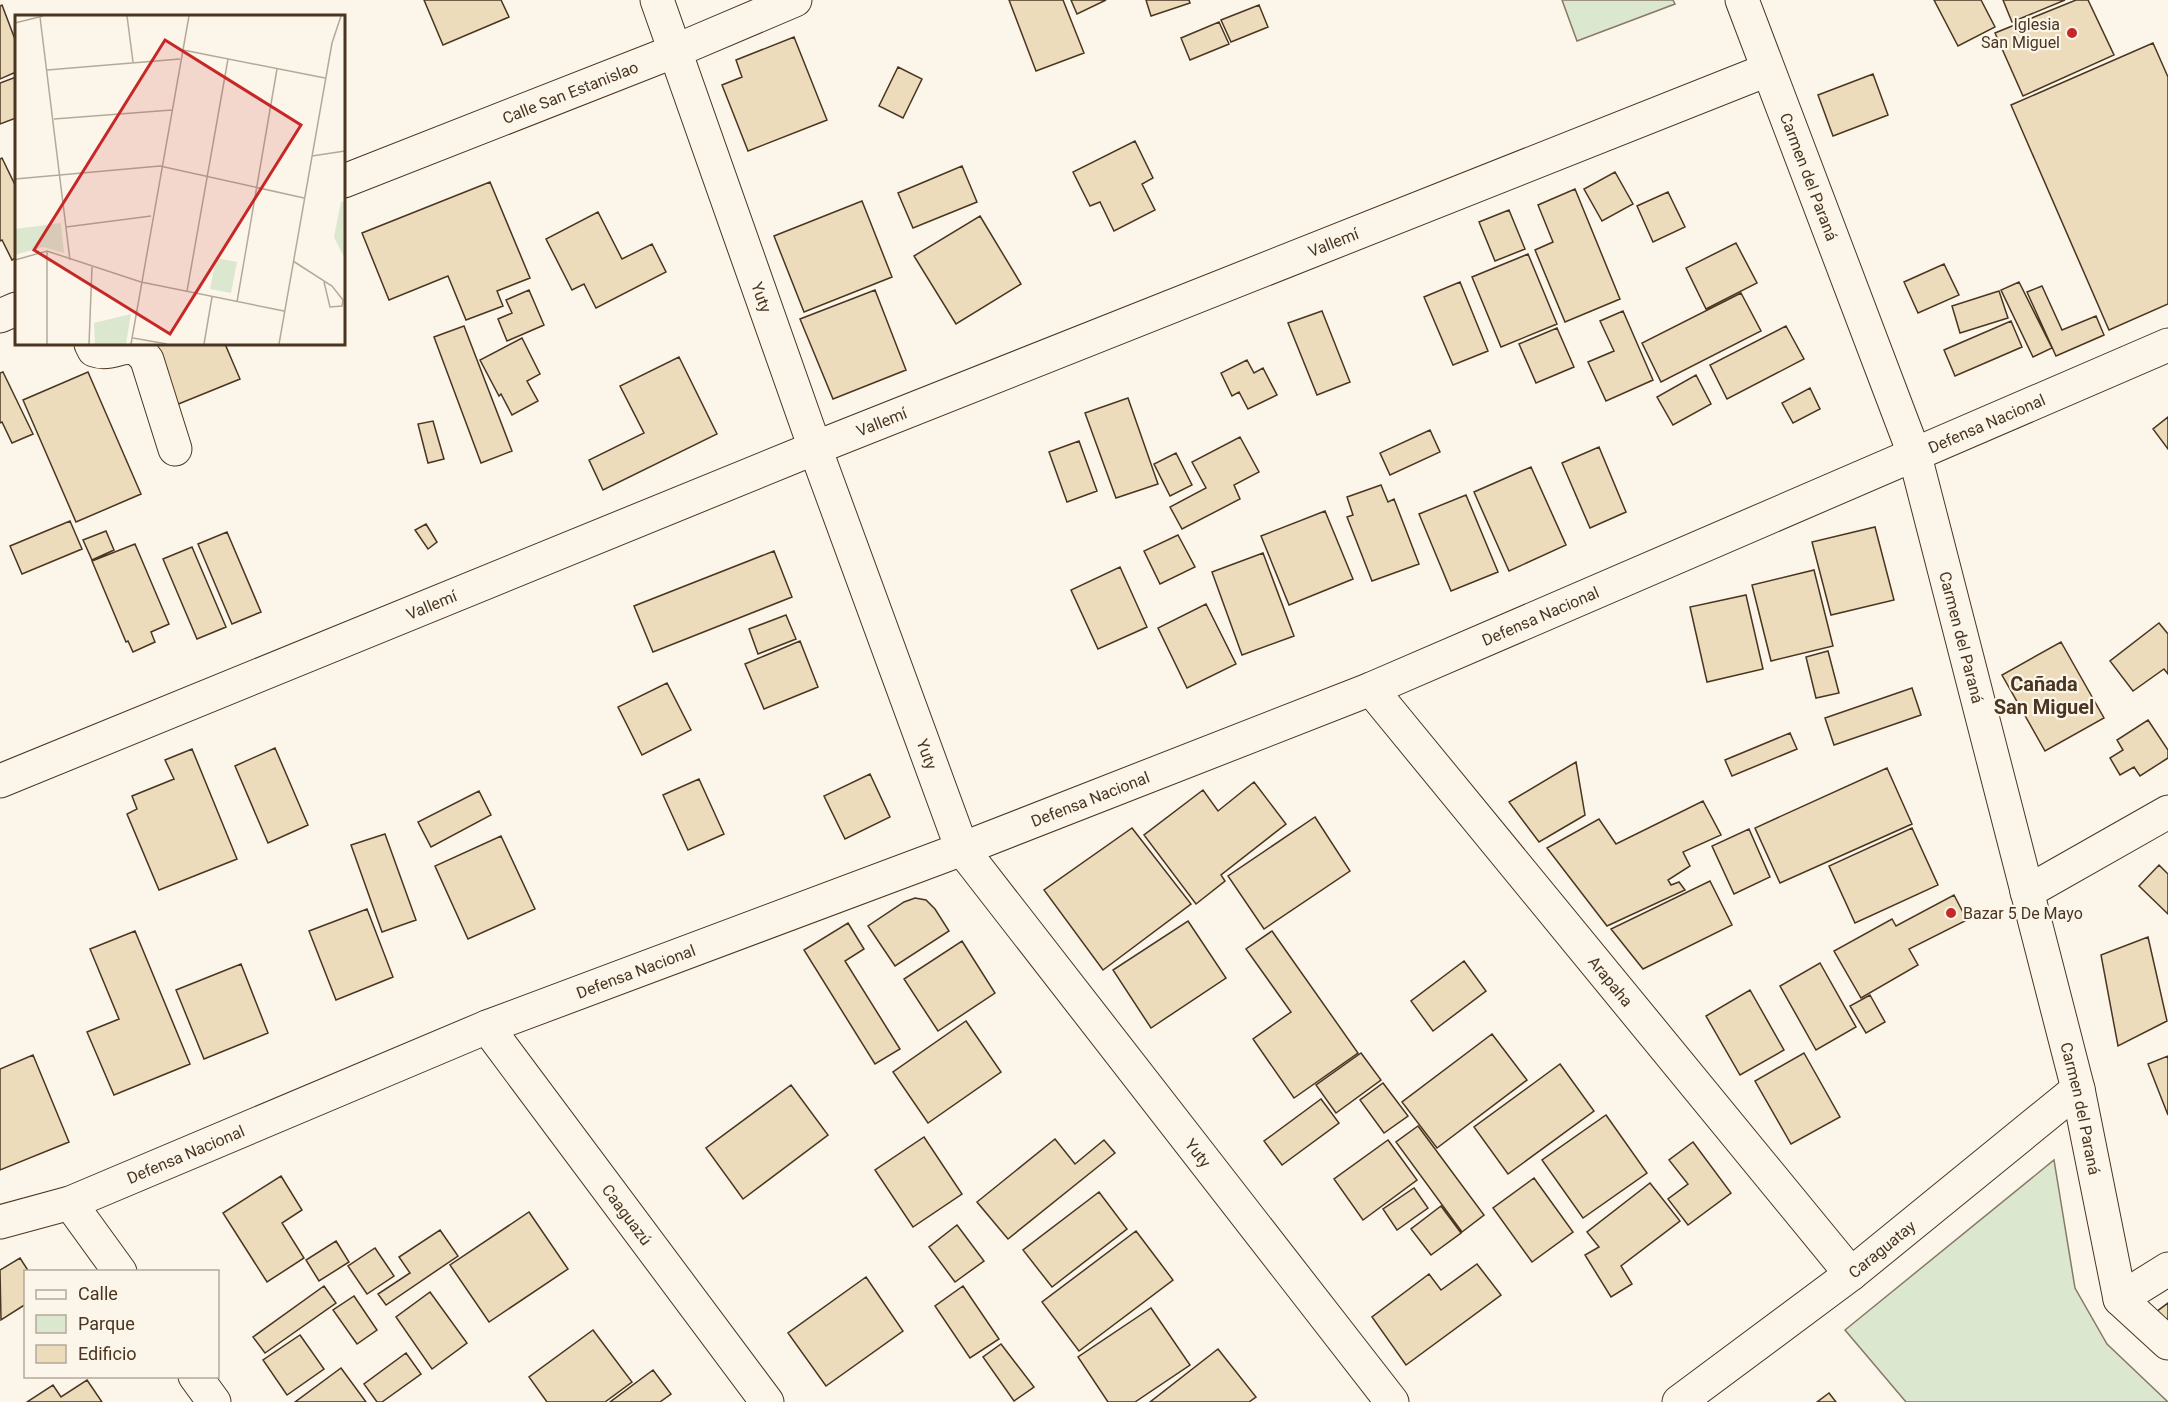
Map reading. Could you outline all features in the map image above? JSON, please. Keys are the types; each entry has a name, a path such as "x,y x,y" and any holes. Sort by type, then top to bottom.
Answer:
{"street":[{"name":"Yuty","path":"657,0 815,448 962,849 1392,1402"},
{"name":"Calle San Estanislao","path":"345,181 675,51 795,0"},
{"name":"Carmen del Paraná","path":"1742,0 1915,456 2078,1089 2120,1299"},
{"name":"Vallemí","path":"0,781 815,448 1767,70"},
{"path":"0,316 15,309"},
{"path":"92,345 94,350 102,353 132,347 141,351 147,360 175,449"},
{"name":"Defensa Nacional","path":"0,1222 70,1203 487,1026 962,849 1371,688 1915,456 2168,345"},
{"name":"Arapaha","path":"1371,688 1851,1274"},
{"path":"2027,892 2168,812"},
{"name":"Caaguazú","path":"487,1026 767,1402"},
{"name":"Caraguatay","path":"1679,1402 1851,1274 2078,1089"},
{"path":"70,1203 119,1270"},
{"path":"2168,1269 2120,1299 2168,1343"},
{"path":"196,1378 214,1402"}],"green space":[{"path":"1562,0 1673,0 1675,4 1577,41"},
{"path":"2054,1160 2075,1288 2107,1344 2168,1402 1906,1402 1845,1330"}],"building":[{"path":"424,0 501,0 509,17 443,45"},
{"path":"1009,0 1063,0 1084,53 1036,71"},
{"path":"1071,0 1106,0 1077,14"},
{"path":"1146,0 1189,0 1190,3 1151,16"},
{"path":"1934,0 1981,0 1995,27 1958,46"},
{"path":"2003,0 2065,0 2012,22"},
{"path":"2076,0 2088,0 2114,55 2023,96 1995,33"},
{"path":"2,5 15,39 15,72 0,79 0,6"},
{"path":"1259,5 1268,27 1231,42 1221,20"},
{"path":"1219,22 1229,44 1190,60 1181,38"},
{"path":"794,37 827,120 748,151 722,85 742,77 736,60"},
{"path":"2153,43 2168,77 2168,304 2109,330 2011,105"},
{"path":"898,67 922,79 903,118 879,106"},
{"path":"1873,74 1888,115 1833,136 1818,95"},
{"path":"15,77 15,118 0,124 0,83"},
{"path":"1135,141 1153,178 1142,184 1155,210 1114,231 1100,202 1090,206 1073,172"},
{"path":"2,158 15,185 15,258 12,260 2,240 0,241 0,159"},
{"path":"962,166 977,202 913,228 898,193"},
{"path":"1615,172 1633,204 1602,221 1584,189"},
{"path":"490,182 530,278 497,291 503,306 466,320 448,276 389,300 362,233"},
{"path":"1575,189 1620,299 1565,322 1535,250 1553,242 1538,205"},
{"path":"1668,192 1685,227 1653,242 1637,206"},
{"path":"862,201 892,277 804,312 774,236"},
{"path":"1509,210 1525,249 1495,261 1479,222"},
{"path":"598,212 622,259 652,244 666,272 596,308 584,284 572,290 546,239"},
{"path":"980,216 1021,284 956,324 914,256"},
{"path":"1736,243 1757,283 1706,309 1686,268"},
{"path":"1528,254 1557,324 1501,347 1472,277"},
{"path":"1944,264 1959,295 1918,313 1904,282"},
{"path":"1460,282 1488,351 1453,365 1424,297"},
{"path":"2019,282 2052,348 2033,357 2001,290"},
{"path":"2042,286 2062,330 2096,316 2104,335 2056,356 2027,292"},
{"path":"529,290 544,325 507,341 498,319 512,313 506,300"},
{"path":"875,290 906,370 833,399 800,319"},
{"path":"1999,291 2008,318 1960,333 1952,306"},
{"path":"1741,293 1761,331 1661,382 1642,343"},
{"path":"1322,311 1350,382 1317,395 1288,323"},
{"path":"1623,311 1653,380 1606,401 1588,362 1614,351 1600,321"},
{"path":"2011,321 2022,347 1955,376 1944,350"},
{"path":"464,326 512,451 481,463 434,337"},
{"path":"1786,326 1804,359 1727,399 1710,365"},
{"path":"1557,328 1574,367 1536,383 1519,344"},
{"path":"522,338 540,374 527,381 538,401 512,415 480,360"},
{"path":"149,345 225,345 240,379 176,405"},
{"path":"679,357 717,434 603,490 589,460 644,433 620,386"},
{"path":"1247,360 1254,373 1263,368 1277,395 1248,409 1239,392 1232,396 1221,373"},
{"path":"3,372 33,434 12,443 2,422 0,423 0,373"},
{"path":"88,372 141,494 76,522 23,400"},
{"path":"1696,375 1711,404 1673,425 1657,397"},
{"path":"1810,388 1820,409 1793,423 1782,403"},
{"path":"1128,398 1158,484 1116,498 1085,413"},
{"path":"2168,417 2168,449 2153,429"},
{"path":"433,421 444,459 428,463 418,424"},
{"path":"1430,430 1440,452 1390,475 1380,453"},
{"path":"1240,437 1259,472 1234,485 1240,499 1182,529 1170,507 1206,488 1192,462"},
{"path":"1079,441 1097,491 1067,502 1049,452"},
{"path":"1599,447 1626,512 1590,528 1562,463"},
{"path":"1176,453 1192,485 1170,496 1154,464"},
{"path":"1531,467 1566,545 1509,571 1474,492"},
{"path":"1381,485 1388,502 1394,499 1419,564 1372,581 1347,517 1353,515 1347,497"},
{"path":"1466,495 1498,572 1451,591 1419,514"},
{"path":"1325,511 1353,579 1289,605 1261,536"},
{"path":"70,521 82,549 22,574 10,546"},
{"path":"426,524 437,542 428,549 415,530"},
{"path":"1875,527 1894,600 1831,615 1812,542"},
{"path":"106,531 114,550 92,560 83,540"},
{"path":"227,532 261,612 232,624 198,544"},
{"path":"1178,535 1195,567 1160,584 1144,551"},
{"path":"135,544 169,624 151,632 155,642 133,652 128,641 126,642 92,561"},
{"path":"192,547 226,627 197,639 163,559"},
{"path":"774,551 792,597 653,652 634,606"},
{"path":"1263,553 1294,636 1242,655 1212,572"},
{"path":"1120,567 1147,627 1098,649 1071,590"},
{"path":"1814,570 1833,646 1771,661 1752,585"},
{"path":"1746,595 1763,669 1707,682 1690,607"},
{"path":"1206,604 1236,664 1187,688 1158,628"},
{"path":"786,615 796,639 758,654 749,629"},
{"path":"2159,623 2168,634 2168,674 2164,669 2133,691 2110,661"},
{"path":"800,641 818,687 764,709 745,664"},
{"path":"2061,642 2104,718 2045,751 2002,675"},
{"path":"1828,651 1839,693 1816,698 1806,657"},
{"path":"667,683 691,730 642,755 618,707"},
{"path":"1912,688 1921,715 1834,745 1825,718"},
{"path":"2148,720 2168,750 2168,758 2140,776 2134,767 2120,775 2110,758 2123,750 2117,740"},
{"path":"1790,733 1797,749 1732,776 1725,760"},
{"path":"275,748 308,825 268,843 235,766"},
{"path":"192,749 237,859 159,890 127,814 137,809 132,796 174,779 165,760"},
{"path":"1576,762 1585,815 1539,842 1509,802"},
{"path":"1887,768 1912,824 1780,883 1755,828"},
{"path":"870,774 890,817 845,839 824,796"},
{"path":"699,779 724,834 688,850 663,795"},
{"path":"1254,782 1286,824 1221,875 1225,881 1196,904 1144,835 1203,790 1218,811"},
{"path":"479,791 491,815 431,847 418,822"},
{"path":"1703,801 1721,835 1683,852 1690,866 1668,880 1671,885 1679,882 1685,890 1607,926 1547,848 1599,819 1616,844"},
{"path":"1315,817 1350,871 1264,929 1228,876"},
{"path":"1132,828 1191,904 1103,970 1044,890"},
{"path":"1912,828 1938,885 1855,923 1829,866"},
{"path":"1749,829 1770,877 1734,894 1712,846"},
{"path":"385,834 416,920 382,932 351,845"},
{"path":"501,836 535,909 468,939 435,866"},
{"path":"2159,865 2168,874 2168,914 2139,886"},
{"path":"1710,881 1732,925 1643,969 1611,929"},
{"path":"1954,895 1967,920 1909,949 1918,965 1861,998 1834,951 1892,919 1896,926"},
{"path":"915,898 926,900 935,909 949,931 895,966 868,926 904,902"},
{"path":"367,909 393,977 336,1000 309,931"},
{"path":"1188,921 1226,978 1151,1028 1113,970"},
{"path":"848,923 864,949 845,961 900,1049 875,1064 804,950"},
{"path":"135,931 190,1064 114,1095 87,1032 119,1019 90,949"},
{"path":"1272,931 1358,1053 1294,1098 1253,1039 1291,1012 1246,949"},
{"path":"2148,937 2167,1021 2118,1046 2101,955"},
{"path":"962,941 995,993 938,1031 904,979"},
{"path":"1464,961 1486,991 1433,1031 1411,1001"},
{"path":"1820,963 1856,1027 1816,1050 1780,986"},
{"path":"241,964 268,1033 204,1059 176,990"},
{"path":"1750,990 1784,1050 1740,1075 1706,1016"},
{"path":"1870,995 1885,1022 1866,1033 1850,1006"},
{"path":"966,1021 1001,1072 928,1123 893,1072"},
{"path":"1492,1034 1527,1080 1437,1148 1402,1102"},
{"path":"1361,1053 1381,1080 1336,1113 1316,1085"},
{"path":"1804,1053 1840,1117 1791,1144 1755,1081"},
{"path":"33,1055 69,1142 0,1170 0,1069"},
{"path":"2168,1056 2168,1115 2148,1064"},
{"path":"1560,1064 1594,1111 1508,1174 1474,1127"},
{"path":"1383,1083 1408,1116 1384,1133 1360,1100"},
{"path":"791,1085 828,1135 743,1199 706,1148"},
{"path":"1321,1099 1339,1123 1282,1165 1264,1141"},
{"path":"1606,1115 1647,1173 1583,1218 1542,1160"},
{"path":"1418,1126 1484,1215 1462,1232 1396,1142"},
{"path":"924,1137 962,1194 913,1227 875,1170"},
{"path":"1055,1139 1075,1164 1104,1140 1115,1153 1008,1239 977,1202"},
{"path":"1388,1140 1417,1180 1363,1220 1334,1179"},
{"path":"1693,1142 1731,1193 1688,1225 1668,1199 1688,1184 1669,1160"},
{"path":"281,1176 302,1210 282,1223 304,1258 267,1282 223,1213"},
{"path":"1534,1178 1573,1232 1532,1262 1493,1208"},
{"path":"1650,1183 1680,1221 1621,1266 1632,1284 1611,1297 1585,1255 1599,1247 1587,1232"},
{"path":"1414,1188 1428,1208 1397,1230 1383,1209"},
{"path":"1099,1192 1127,1229 1052,1287 1023,1250"},
{"path":"1441,1206 1461,1233 1431,1255 1411,1229"},
{"path":"529,1212 568,1269 489,1322 450,1265"},
{"path":"957,1225 984,1261 955,1282 929,1247"},
{"path":"440,1230 458,1256 386,1305 378,1294 410,1273 399,1257"},
{"path":"1136,1231 1173,1280 1079,1351 1042,1302"},
{"path":"336,1241 349,1262 319,1281 306,1260"},
{"path":"375,1248 394,1276 367,1294 348,1266"},
{"path":"20,1258 28,1270 24,1270 24,1305 1,1320 0,1270"},
{"path":"1477,1264 1501,1295 1406,1365 1372,1317 1429,1274 1441,1290"},
{"path":"866,1277 903,1331 826,1386 788,1333"},
{"path":"324,1286 336,1303 265,1353 253,1337"},
{"path":"963,1286 999,1339 970,1358 935,1306"},
{"path":"430,1292 467,1343 432,1369 396,1317"},
{"path":"354,1296 377,1330 357,1344 333,1310"},
{"path":"2168,1303 2168,1336 2152,1315"},
{"path":"1151,1308 1190,1365 1135,1402 1108,1402 1078,1357"},
{"path":"593,1330 632,1382 605,1402 547,1402 529,1377"},
{"path":"300,1335 324,1369 287,1395 263,1360"},
{"path":"1001,1344 1034,1387 1014,1401 983,1357"},
{"path":"1218,1349 1256,1397 1249,1402 1150,1402"},
{"path":"406,1353 421,1374 382,1402 377,1402 364,1384"},
{"path":"341,1368 366,1402 295,1402"},
{"path":"653,1370 671,1394 660,1402 610,1402"},
{"path":"87,1380 102,1402 27,1402 53,1385 61,1397"},
{"path":"1829,1393 1836,1402 1817,1402"}],"place":[{"name":"Iglesia San Miguel","path":"2072,33"},
{"name":"Bazar 5 De Mayo","path":"1951,913"}],"district":[{"name":"Cañada San Miguel","path":"2044,696"}]}
